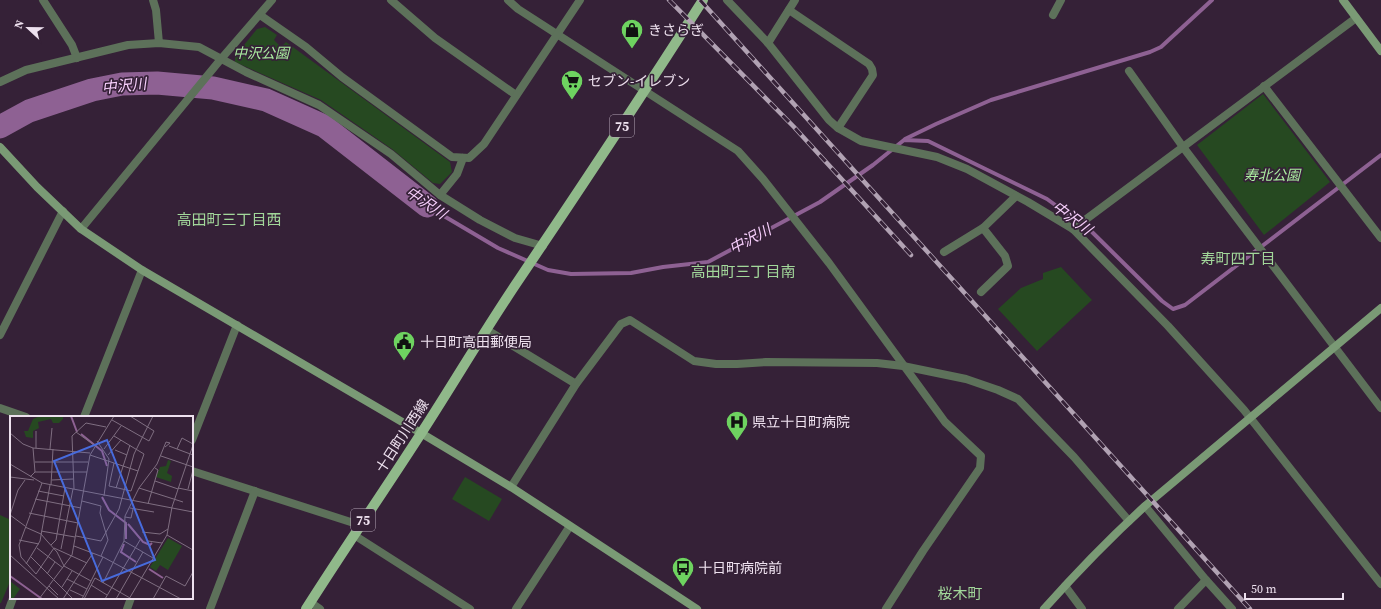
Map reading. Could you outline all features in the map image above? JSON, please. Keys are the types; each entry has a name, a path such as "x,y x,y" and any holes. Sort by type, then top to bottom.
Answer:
{"main road":[{"name":"75","path":"541,248 702,0"},
{"name":"十日町川西線","path":"308,606 520,278 541,248"}],"street":[{"path":"43,0 72,46 77,58"},
{"path":"153,0 156,10 159,43"},
{"path":"81,229 212,69 272,0"},
{"path":"391,0 435,38 516,95"},
{"path":"508,0 518,9 738,151 763,179 829,263 945,422 981,456 982,462 980,468 886,609"},
{"path":"260,15 306,47 342,76 452,157 468,158 484,144 580,0"},
{"path":"727,0 768,43 829,120 838,128 861,140 936,157 967,169 1073,230 1168,326 1250,418 1381,584"},
{"path":"768,43 795,0"},
{"path":"1053,15 1061,0"},
{"path":"1343,0 1381,51"},
{"path":"789,10 869,64 872,69 873,75 838,128"},
{"path":"1073,230 1356,18"},
{"path":"0,82 26,70 128,45 159,43 199,47 246,72 319,105 391,154 440,195 480,220 514,238 541,248"},
{"path":"1129,71 1184,147 1381,408"},
{"path":"1264,86 1381,238"},
{"path":"0,147 81,229 142,270 511,487 697,609"},
{"path":"440,195 457,174 463,158"},
{"path":"944,252 983,228 1016,196"},
{"path":"0,335 63,212"},
{"path":"980,292 1008,266 1005,256 983,228"},
{"path":"84,416 142,270"},
{"path":"1044,609 1129,520 1381,308"},
{"path":"511,487 576,384 621,324 630,320 694,361 716,364 766,362 877,363 903,366 966,379 1018,399 1074,457 1129,520"},
{"path":"193,437 237,325"},
{"path":"487,330 576,384"},
{"path":"0,408 23,416"},
{"path":"193,471 360,525"},
{"path":"210,609 255,491"},
{"path":"1145,506 1232,609"},
{"path":"516,609 570,526"},
{"path":"354,535 470,609"},
{"path":"1178,609 1206,580"},
{"path":"1065,586 1082,609"},
{"path":"9,609 13,599"},
{"path":"127,609 131,599"},
{"path":"308,606 320,609"}],"green space":[{"name":"中沢公園","path":"265,27 277,35 274,40 281,47 286,42 450,162 452,172 440,184 433,183 392,149 321,100 235,62 235,56 257,29"},
{"name":"寿北公園","path":"1263,94 1330,182 1264,235 1197,145"},
{"path":"1061,267 1092,300 1037,351 998,309 1021,288 1043,279 1043,273"},
{"path":"465,477 502,499 489,521 452,499"},
{"path":"0,515 10,520 10,581 0,603"}],"waterway":[{"path":"905,139 991,100 1150,52 1161,47 1212,0"},
{"name":"中沢川","path":"0,127 29,111 92,90 122,84 157,83 213,88 266,100 324,126 427,206"},
{"name":"中沢川","path":"427,206 498,248 548,270 571,274 631,273 663,267 708,262 820,202 873,165 904,140 928,141 1047,199 1091,231 1162,301 1173,309 1185,305 1381,155"}],"railway":[{"path":"669,0 794,127 911,255"},
{"path":"700,0 1250,609"}],"place":[{"name":"きさらぎ","path":"632,50"},
{"name":"セブン-イレブン","path":"572,100"},
{"name":"十日町高田郵便局","path":"404,362"},
{"name":"県立十日町病院","path":"737,442"},
{"name":"十日町病院前","path":"683,588"}],"district":[{"name":"高田町三丁目西","path":"229,220"},
{"name":"寿町四丁目","path":"1238,259"},
{"name":"高田町三丁目南","path":"743,272"},
{"name":"桜木町","path":"960,594"}]}
